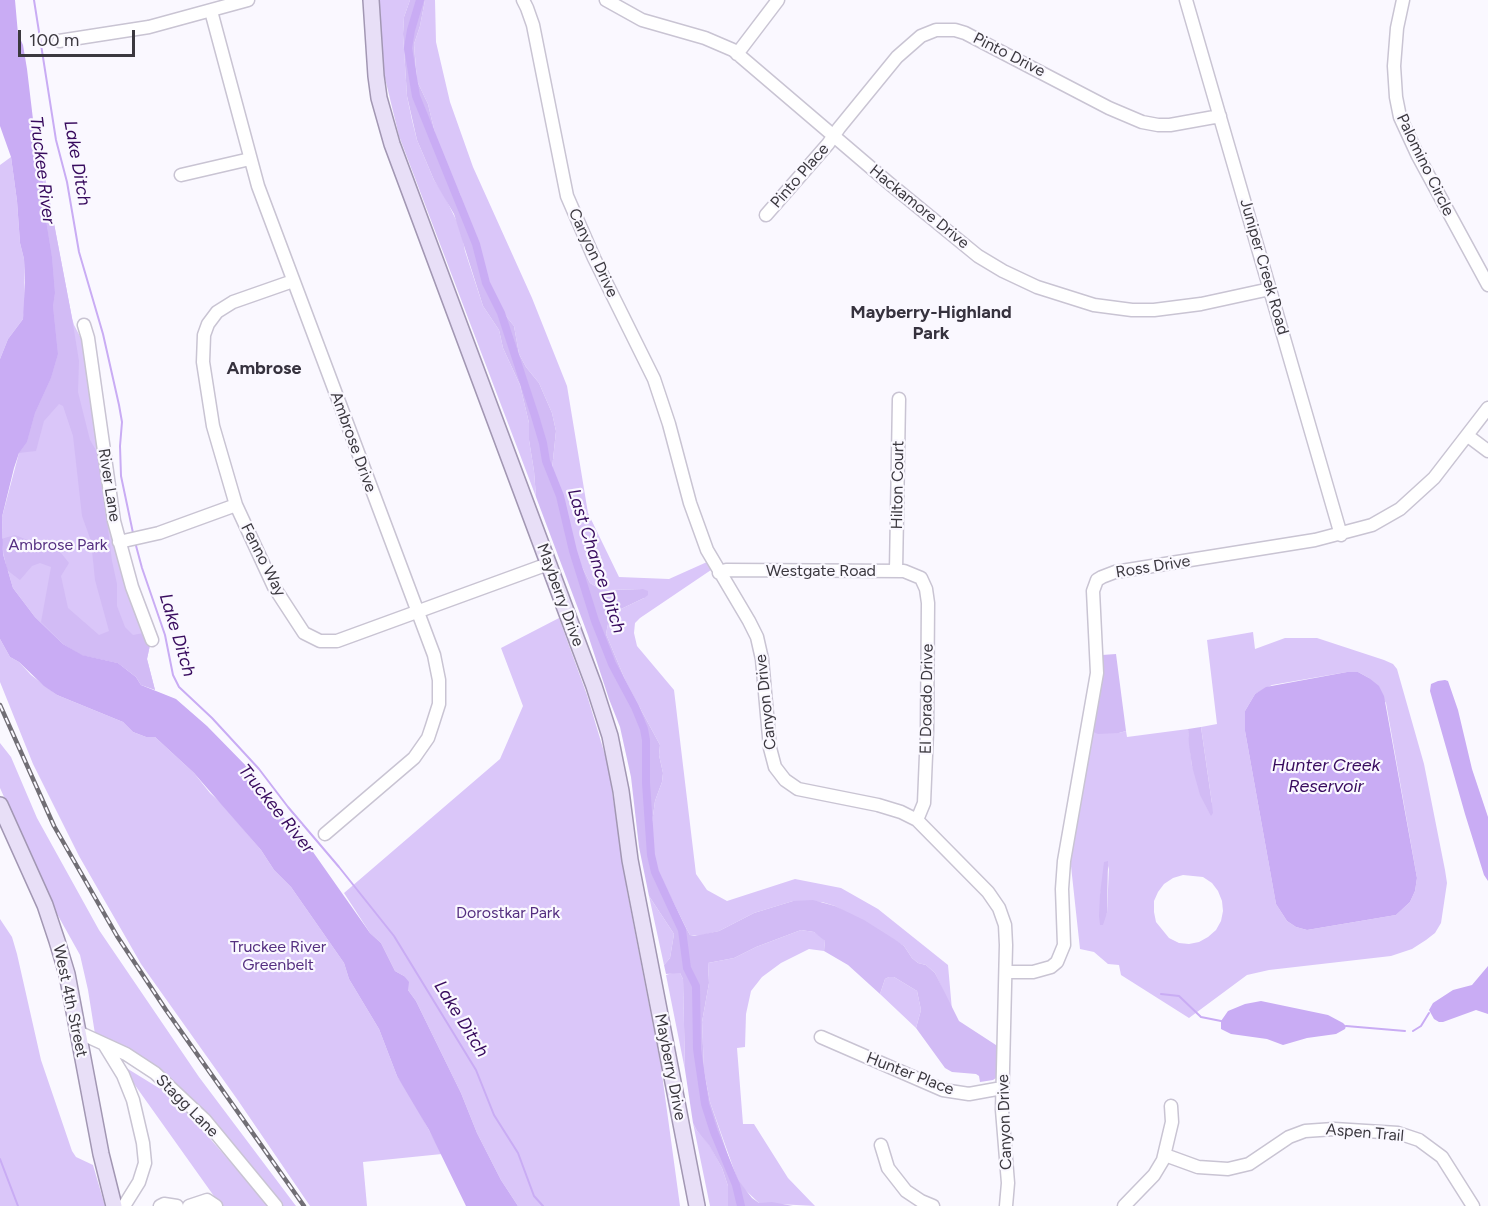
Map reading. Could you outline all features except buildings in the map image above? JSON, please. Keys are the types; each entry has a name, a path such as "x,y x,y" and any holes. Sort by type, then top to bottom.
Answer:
{"main road":[{"name":"Mayberry Drive","path":"371,0 376,76 385,122 594,686 614,753 630,860 697,1206"},
{"name":"West 4th Street","path":"0,805 31,871 67,974 101,1154 114,1206"}],"street":[{"path":"59,41 149,27 248,0"},
{"name":"Canyon Drive","path":"523,0 532,25 567,196 594,258 654,379 669,424 690,503 707,550 749,621 760,647 770,748 775,767 790,785 798,789 878,805 917,820 996,902 1005,925 1006,972 1002,1088 1008,1183 1006,1206"},
{"name":"Hackamore Drive","path":"606,0 642,20 705,38 737,54 978,256 1018,278 1057,294 1113,308 1154,310 1224,300 1270,289"},
{"path":"737,54 778,0"},
{"name":"Juniper Creek Road","path":"1186,0 1341,535"},
{"name":"Palomino Circle","path":"1403,0 1397,28 1394,66 1395,97 1400,117 1418,156 1488,285"},
{"name":"Ambrose Drive","path":"211,11 250,159 293,281 434,655 439,680 439,704 422,747 405,767 326,834"},
{"name":"Pinto Drive","path":"834,136 838,128 906,48 929,32 946,29 965,33 1142,123 1170,125 1220,116"},
{"name":"Pinto Place","path":"766,215 834,136"},
{"path":"181,175 250,159"},
{"name":"Fenno Way","path":"293,281 225,306 212,318 204,335 203,362 208,402 236,505 274,587 299,626 311,639 337,641 548,564"},
{"name":"River Lane","path":"84,325 88,338 111,505 129,541 132,587 152,640"},
{"name":"Hilton Court","path":"896,571 899,399"},
{"name":"Ross Drive","path":"1006,972 1033,972 1051,967 1057,962 1064,945 1062,889 1064,861 1097,673 1093,591 1097,580 1115,572 1341,535 1372,525 1406,505 1434,478 1488,408"},
{"path":"1468,436 1488,451"},
{"path":"129,541 236,505"},
{"name":"Westgate Road","path":"719,573 726,570 896,571 909,572 921,578"},
{"name":"El Dorado Drive","path":"917,820 924,802 927,731 928,603 926,589 921,578"},
{"name":"Stagg Lane","path":"78,1032 142,1064 188,1102 276,1206"},
{"name":"Hunter Place","path":"821,1037 943,1090 969,1094 1002,1088"},
{"path":"104,1044 123,1075 133,1100 143,1143 145,1163 134,1193 124,1206"},
{"path":"1124,1206 1154,1175 1165,1155 1172,1122 1171,1106"},
{"name":"Aspen Trail","path":"1165,1155 1198,1167 1228,1169 1249,1164 1289,1137 1305,1131 1334,1129 1398,1133 1419,1140 1443,1157 1473,1206"},
{"path":"881,1145 888,1168 906,1191 933,1206"},
{"path":"189,1206 207,1200 216,1206"},
{"path":"160,1206 164,1204 177,1206"}],"green space":[{"path":"380,0 410,0 404,17 403,34 407,96 417,140 434,180 461,230 465,251 483,306 499,330 503,348 520,385 529,423 536,497 399,136 384,74 380,38"},
{"path":"425,0 435,0 436,42 450,102 473,167 532,298 567,386 588,513 619,577 669,579 707,562 711,570 640,618 635,623 634,633 637,646 674,690 696,874 707,890 727,901 795,879 841,888 878,909 948,965 952,1010 935,973 926,965 912,958 904,946 835,906 822,902 793,901 754,913 719,931 699,936 690,935 685,926 656,867 653,853 652,823 663,773 659,755 660,745 626,682 606,634 609,619 621,609 644,598 643,589 609,590 595,586 590,583 578,559 552,469 556,431 552,413 539,383 519,354 514,326 506,316 488,280 478,240 439,150 428,104 417,81 414,44"},
{"name":"Ambrose Park","path":"34,119 72,318 82,340 111,526 150,645 147,659 155,690 118,663 81,655 63,644 35,617 13,588 3,554 2,517 19,453 46,197 37,153"},
{"path":"11,157 20,243 24,259 25,306 23,319 8,339 0,359 0,165"},
{"name":"Dorostkar Park","path":"559,618 587,695 608,765 627,891 661,1067 680,1206 518,1206 501,1180 477,1133 461,1093 416,1001 408,990 404,976 395,971 381,943 370,933 344,893 500,759 523,706 501,648"},
{"path":"1253,632 1255,649 1285,638 1317,638 1393,664 1397,669 1424,764 1447,883 1441,923 1435,933 1412,949 1391,956 1269,970 1247,975 1189,1018 1121,975 1119,965 1108,964 1094,952 1080,949 1070,857 1093,732 1126,731 1127,737 1188,729 1192,766 1212,804 1201,727 1217,724 1207,640","holes":["1358,672 1369,678 1386,703 1417,878 1415,891 1410,902 1396,915 1307,930 1287,921 1276,904 1245,731 1245,711 1255,694 1272,685","1109,866 1107,913 1100,925 1100,894","1183,875 1203,877 1218,891 1222,901 1221,921 1216,930 1199,942 1179,943 1169,938 1156,922 1154,901 1164,884"]},
{"name":"Truckee River Greenbelt","path":"0,639 10,657 57,695 123,722 133,732 146,737 155,737 194,773 222,804 261,850 274,870 291,887 344,963 349,979 379,1029 397,1076 442,1154 363,1162 367,1206 310,1206 141,964 79,856 33,764 0,682"},
{"path":"0,743 11,757 37,818 99,930 199,1077 296,1206 283,1206 191,1098 169,1077 95,1034 80,955 56,912 0,788"},
{"path":"649,896 674,934 670,958 664,965"},
{"path":"0,919 12,937 41,1060 72,1151 76,1157 93,1165 105,1206 0,1206"},
{"path":"801,930 814,932 822,937 825,941 824,951 809,949 781,963 762,977 751,991 746,1014 745,1047 737,1048 743,1124 754,1124 788,1178 815,1206 759,1203 739,1184 710,1102 704,1071 702,1022 709,983 708,963 734,958"},
{"path":"680,973 683,979 685,1070 666,975"},
{"path":"894,977 917,991 921,1010 916,1028 880,994 885,979"},
{"path":"115,1061 167,1093 185,1110 269,1206 221,1206 132,1081"},
{"path":"693,1123 709,1144 722,1168 728,1186 728,1206 710,1206"}],"shaded area":[{"path":"410,0 425,0 414,44 417,81 428,104 439,150 478,240 488,280 506,316 514,326 519,354 539,383 552,413 556,431 552,469 578,559 590,583 595,586 609,590 643,589 648,591 648,595 644,598 621,609 609,619 606,634 626,682 660,745 659,755 663,773 652,823 653,853 656,868 690,935 719,931 754,913 793,901 813,900 835,906 864,920 904,946 912,958 935,973 959,1021 999,1047 998,1072 993,1080 980,1082 976,1074 952,1072 945,1068 916,1028 921,1010 917,991 894,977 889,977 885,979 880,994 848,965 824,951 825,941 814,932 801,930 734,958 708,963 709,983 702,1022 704,1071 710,1102 735,1176 752,1198 759,1203 772,1202 793,1206 728,1206 728,1186 722,1168 693,1123 685,1070 683,979 680,973 666,974 664,965 670,958 674,934 649,896 639,847 631,777 620,727 536,497 529,423 520,385 503,348 499,330 483,306 454,214 434,180 417,140 407,96 403,34 404,17"},
{"path":"46,197 49,197 72,318 79,361 78,392 90,440 97,452 117,584 117,606 125,627 133,635 143,633 150,645 147,659 155,690 141,685 136,677 118,663 81,655 63,644 41,622 51,567 40,563 32,566 20,580 7,570 1,539 15,535 45,547 53,543 69,563 61,576 68,608 99,635 109,631 95,580 91,541 82,516 73,436 63,406 59,404 44,421 36,451 19,453 27,442 35,413 51,378 58,354"},
{"path":"1116,654 1126,731 1098,734 1093,732 1102,655"},
{"path":"1201,727 1212,804 1211,816 1200,795 1189,745 1188,729"},
{"path":"1108,861 1107,913 1103,925 1100,925 1100,894 1104,862"}],"water":[{"name":"Truckee River","path":"0,0 15,0 18,34 23,45 27,69 37,153 46,197 58,354 51,378 35,413 27,442 19,453 2,517 3,554 13,588 35,617 63,644 82,655 118,663 136,677 141,685 176,699 207,726 254,774 280,814 299,832 370,933 381,943 395,971 409,982 408,990 416,1001 461,1093 477,1133 501,1180 518,1206 466,1206 429,1130 397,1076 379,1029 349,979 344,963 291,887 274,870 261,850 194,773 155,737 146,737 133,732 123,722 57,695 10,657 0,639 0,359 8,339 23,319 25,283 11,157 0,126"},
{"name":"Hunter Creek Reservoir","path":"1358,672 1369,678 1379,686 1384,696 1417,878 1415,891 1410,902 1396,915 1307,930 1287,921 1276,904 1245,731 1245,711 1255,694 1266,687"},
{"path":"1448,681 1458,710 1472,769 1488,817 1488,881 1484,875 1465,814 1430,691 1431,684"},
{"path":"1488,966 1488,1014 1476,1010 1443,1022 1434,1019 1429,1010 1433,1003 1453,990 1472,985"},
{"path":"1261,1001 1328,1015 1346,1026 1336,1034 1307,1038 1283,1045 1267,1039 1231,1034 1221,1029 1221,1021 1228,1011"}],"waterway":[{"name":"Lake Ditch","path":"34,0 56,140 67,182 79,252 103,334 119,405 122,422 121,476 133,533"},
{"name":"Last Chance Ditch","path":"420,0 408,48 416,96 476,244 486,283 501,313 535,416 546,461 560,496 573,551 595,621 612,664 644,729 651,855 655,872 682,930 687,968 696,986 697,1049 705,1104 736,1185 741,1206"},
{"name":"Lake Ditch","path":"135,542 165,635 173,675 179,687 212,718 259,769 394,936 476,1070 494,1115 518,1153 534,1196 543,1206"},
{"path":"1161,994 1179,996 1201,1017 1221,1021"},
{"path":"1413,1031 1421,1026 1429,1013"},
{"path":"1346,1026 1405,1031"},
{"path":"0,1159 18,1206"}],"railway":[{"path":"0,705 54,826 117,936 166,1010 304,1206"}],"district":[{"name":"Mayberry-Highland Park","path":"931,323"},
{"name":"Ambrose","path":"264,369"}]}
